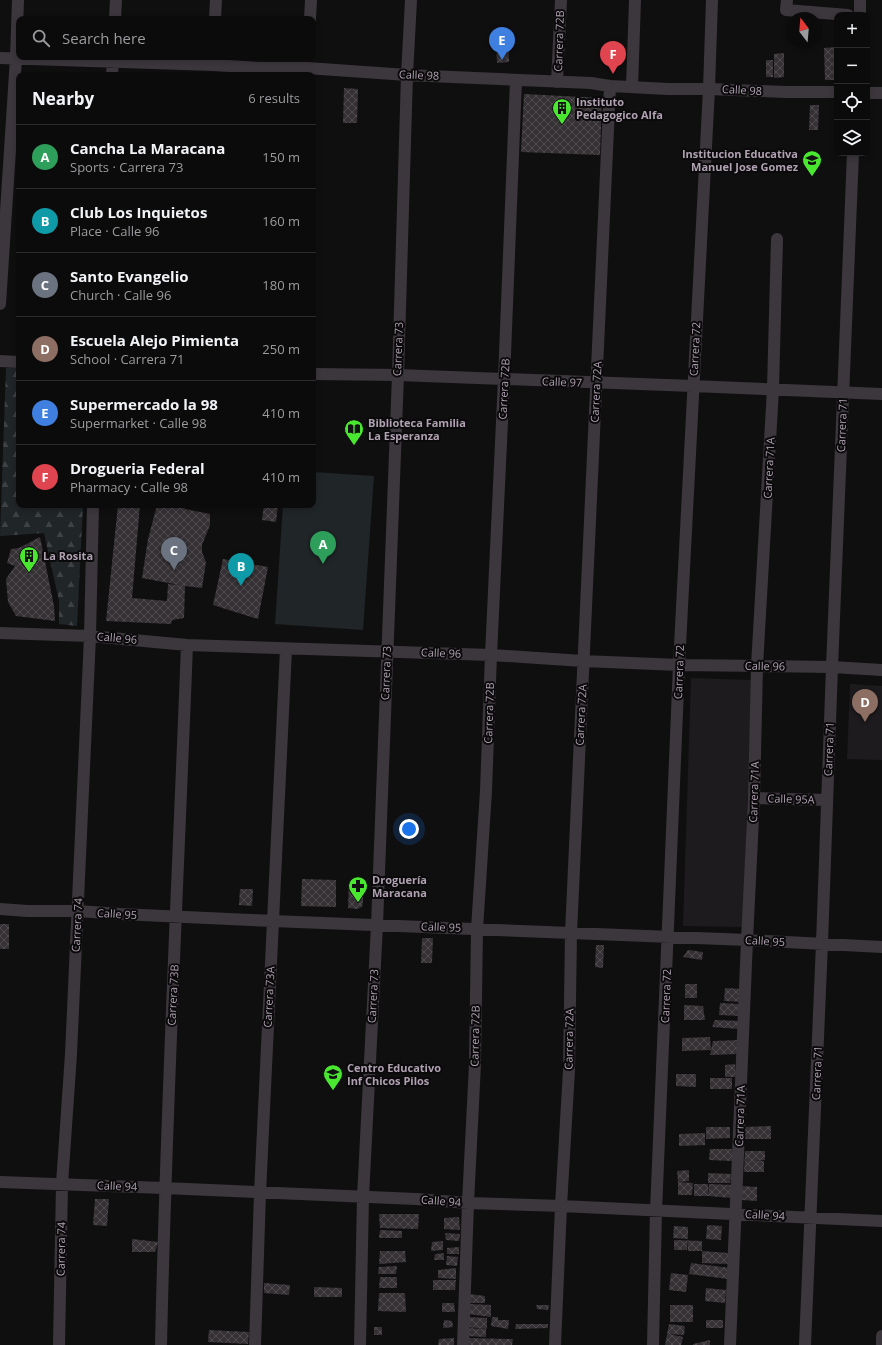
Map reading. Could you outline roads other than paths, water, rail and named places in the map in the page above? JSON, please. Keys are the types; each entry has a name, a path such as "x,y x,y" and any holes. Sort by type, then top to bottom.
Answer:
{"street":[{"path":"17,16 18,0"},
{"path":"115,16 116,0"},
{"path":"215,16 216,0"},
{"path":"310,16 311,0"},
{"name":"Carrera 73","path":"360,1345 363,1197 387,652 398,376 407,75 411,0"},
{"name":"Carrera 72B","path":"557,82 561,0"},
{"path":"632,87 635,0"},
{"name":"Carrera 72","path":"653,1345 656,1210 679,665 709,89 712,0"},
{"path":"860,0 860,12"},
{"path":"787,5 834,13"},
{"name":"Calle 98","path":"0,58 16,58"},
{"path":"0,304 16,58"},
{"path":"112,72 113,60"},
{"name":"Calle 98","path":"127,60 259,68 307,67 407,75 591,83 610,86 668,89 834,92"},
{"name":"Carrera 72B","path":"463,1345 475,1064 477,929 486,791 490,655 504,380 516,80"},
{"name":"Carrera 72A","path":"555,1345 569,1070 571,933 610,86"},
{"path":"870,93 882,93"},
{"name":"Carrera 71","path":"805,1345 843,391 854,156"},
{"name":"Carrera 71A","path":"730,1345 754,798 757,666 773,389 777,239"},
{"path":"0,361 16,362"},
{"name":"Calle 97","path":"316,374 843,391 882,394"},
{"name":"Carrera 74","path":"59,1345 62,1184 78,911 90,636 93,508"},
{"name":"Calle 96","path":"0,633 90,636 187,645 490,655 679,665 832,667 882,670"},
{"name":"Carrera 73B","path":"161,1345 164,1188 187,645"},
{"name":"Carrera 73A","path":"254,1345 286,649"},
{"name":"Calle 95A","path":"754,798 827,800"},
{"name":"Calle 95","path":"0,909 668,936 882,947"},
{"name":"Calle 94","path":"0,1182 164,1188 882,1221"},
{"path":"882,1336 882,1345"}],"place":[{"name":"Supermercado la 98","path":"502,60"},
{"name":"Drogueria Federal","path":"613,74"},
{"name":"Instituto Pedagogico Alfa","path":"562,125"},
{"name":"Institucion Educativa Manuel Jose Gomez","path":"812,177"},
{"name":"Biblioteca Familia La Esperanza","path":"354,446"},
{"name":"Cancha La Maracana","path":"323,564"},
{"name":"Santo Evangelio","path":"174,570"},
{"name":"La Rosita","path":"29,573"},
{"name":"Club Los Inquietos","path":"241,586"},
{"name":"Escuela Alejo Pimienta","path":"865,722"},
{"name":"Droguería Maracana","path":"358,903"},
{"name":"Centro Educativo Inf Chicos Pilos","path":"333,1091"}]}
